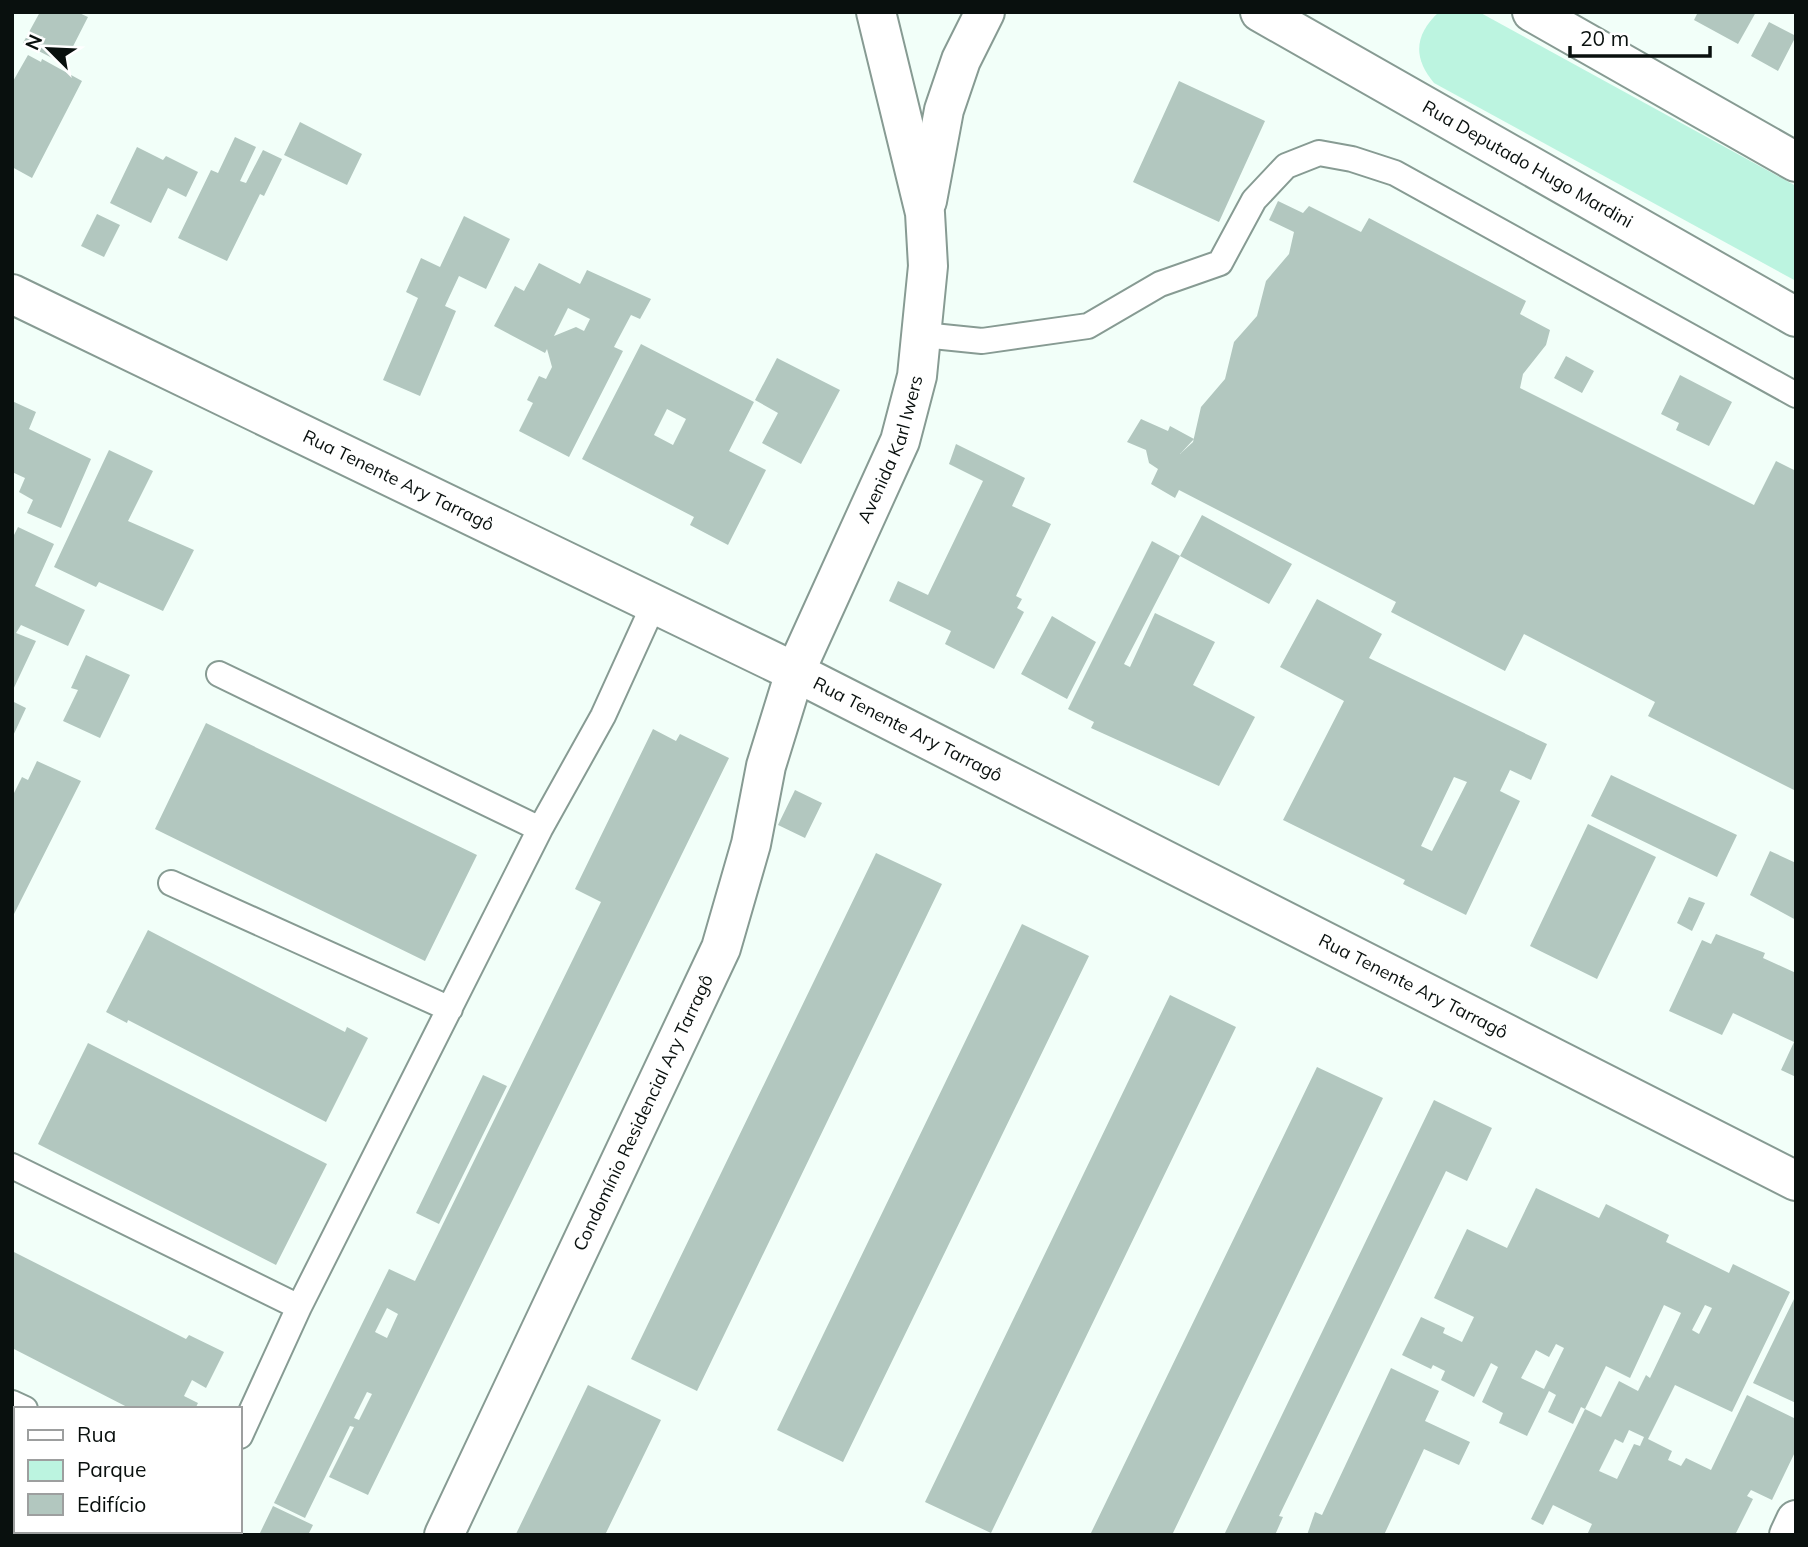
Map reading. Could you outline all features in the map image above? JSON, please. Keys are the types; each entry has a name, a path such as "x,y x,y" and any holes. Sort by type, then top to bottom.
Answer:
{"street":[{"name":"Avenida Karl Iwers","path":"795,672 900,441 917,376 923,335 929,267 925,213 876,12"},
{"name":"Avenida Karl Iwers","path":"925,213 944,110 961,60 985,12"},
{"path":"1532,12 1796,162"},
{"name":"Rua Deputado Hugo Mardini","path":"1269,14 1796,317"},
{"name":"Rua Tenente Ary Tarragô","path":"12,294 795,672 1796,1181"},
{"name":"Condomínio Residencial Ary Tarragô","path":"444,1535 721,948 751,844 766,766 795,672"},
{"path":"1789,1535 1796,1520"}],"lane":[{"path":"923,335 982,341 1088,326 1160,284 1220,263 1254,200 1286,166 1319,153 1395,173 1796,395"},
{"path":"242,1432 299,1307 540,829 603,716 654,604"},
{"path":"219,674 540,829"},
{"path":"171,883 450,1009"},
{"path":"12,1166 299,1307"}],"green space":[{"path":"1439,12 1479,12 1796,186 1796,281 1434,83 1422,65 1419,47 1425,29"}],"building":[{"path":"40,12 77,12 88,17 64,64 23,43"},
{"path":"1698,12 1756,12 1738,44 1694,20"},
{"path":"1769,22 1796,36 1778,71 1751,56"},
{"path":"28,55 41,62 42,59 82,81 32,178 12,167 12,83"},
{"path":"1179,81 1265,121 1219,222 1133,182"},
{"path":"300,122 362,154 347,185 284,155"},
{"path":"235,137 256,147 240,181 246,183 263,150 282,159 264,196 260,194 227,261 178,238 211,170 218,173"},
{"path":"137,147 163,160 166,156 198,172 186,197 168,188 151,223 110,203"},
{"path":"1278,201 1303,213 1309,206 1361,232 1369,218 1526,301 1520,314 1550,330 1546,345 1523,374 1520,388 1754,505 1776,461 1796,471 1796,791 1648,716 1655,702 1524,634 1505,671 1391,612 1396,602 1179,490 1175,498 1151,484 1158,469 1149,463 1146,450 1127,442 1141,419 1168,431 1170,426 1194,439 1201,407 1225,379 1234,342 1257,316 1266,281 1289,254 1294,232 1269,220"},
{"path":"97,214 120,225 104,257 81,246"},
{"path":"464,216 510,239 486,289 459,276 445,306 456,311 420,396 383,380 418,298 406,292 421,258 440,267"},
{"path":"539,263 580,284 587,270 651,299 640,319 631,315 614,347 623,351 569,457 519,431 533,403 527,400 539,376 546,379 552,367 547,349 545,353 494,326 515,286 524,291","holes":["568,308 590,319 584,331 576,327 554,336"]},
{"path":"641,344 754,402 729,451 766,470 728,545 690,525 694,517 582,459","holes":["667,409 686,419 673,445 654,435"]},
{"path":"1566,356 1594,371 1582,393 1554,378"},
{"path":"777,358 840,390 801,464 762,443 778,413 755,400"},
{"path":"1680,375 1732,402 1709,446 1676,430 1679,423 1661,414"},
{"path":"12,401 36,412 29,429 91,459 61,528 27,513 33,500 19,492 25,478 12,472"},
{"path":"956,444 1025,478 1012,506 1051,524 1016,596 1022,599 1017,608 1024,612 994,669 945,644 951,631 889,601 898,581 928,595 983,481 949,464"},
{"path":"109,450 153,471 128,521 194,550 163,611 99,582 96,587 54,567"},
{"path":"1202,515 1292,564 1269,604 1180,556"},
{"path":"18,527 54,544 35,586 85,610 68,646 21,625 16,633 36,641 12,692 12,539"},
{"path":"1152,541 1180,556 1124,664 1130,667 1155,613 1215,642 1193,685 1255,717 1219,786 1091,728 1094,722 1068,709"},
{"path":"1317,599 1382,634 1369,658 1547,744 1531,780 1510,770 1500,791 1520,801 1466,915 1403,884 1405,880 1283,820 1344,701 1280,667","holes":["1454,777 1467,782 1432,851 1421,846"]},
{"path":"1052,616 1096,642 1067,699 1021,674"},
{"path":"86,655 130,675 100,738 63,721 78,690 71,688"},
{"path":"12,701 26,708 12,738"},
{"path":"206,723 477,855 425,961 155,829"},
{"path":"653,729 676,741 680,734 729,758 368,1495 329,1477 354,1427 350,1426 305,1518 274,1503 389,1269 415,1281 601,902 575,889","holes":["387,1308 398,1314 387,1338 375,1332","367,1392 372,1394 359,1420 354,1418"]},
{"path":"37,761 81,781 12,918 12,797 22,777 28,780"},
{"path":"1611,775 1737,835 1717,877 1591,816"},
{"path":"795,790 822,803 805,838 778,825"},
{"path":"1588,824 1656,857 1597,979 1530,946"},
{"path":"1770,851 1796,863 1796,920 1750,895"},
{"path":"876,853 942,884 697,1391 631,1359"},
{"path":"1689,897 1705,903 1692,931 1677,923"},
{"path":"1022,924 1089,956 843,1462 777,1430"},
{"path":"148,930 345,1032 347,1027 368,1038 326,1122 128,1020 127,1023 106,1012"},
{"path":"1716,934 1765,953 1763,958 1796,973 1796,1077 1781,1070 1794,1042 1733,1013 1722,1035 1669,1011 1702,940 1711,944"},
{"path":"1170,995 1236,1027 991,1533 925,1502"},
{"path":"88,1043 327,1164 276,1265 38,1144"},
{"path":"1317,1067 1383,1098 1172,1535 1090,1535"},
{"path":"483,1075 507,1086 439,1224 416,1213"},
{"path":"1434,1100 1492,1128 1467,1181 1446,1171 1279,1516 1283,1517 1275,1535 1224,1535"},
{"path":"1536,1188 1599,1218 1606,1204 1669,1235 1666,1242 1729,1273 1733,1264 1790,1292 1732,1412 1675,1385 1648,1439 1672,1451 1668,1460 1681,1466 1686,1458 1711,1470 1747,1395 1796,1419 1796,1450 1772,1500 1751,1490 1747,1496 1753,1499 1735,1535 1587,1535 1592,1524 1553,1505 1543,1525 1531,1519 1585,1409 1581,1407 1573,1424 1548,1412 1556,1395 1549,1391 1527,1436 1499,1423 1503,1413 1482,1402 1498,1367 1491,1363 1474,1397 1441,1380 1445,1371 1433,1365 1431,1369 1402,1355 1421,1317 1445,1328 1443,1333 1462,1342 1474,1317 1434,1298 1467,1229 1507,1248","holes":["1664,1305 1681,1313 1650,1378 1646,1375 1638,1391 1619,1381 1601,1417 1585,1409 1606,1366 1630,1378","1705,1305 1712,1308 1699,1334 1692,1330","1556,1344 1564,1348 1544,1389 1521,1378 1536,1350 1549,1357","1629,1430 1644,1437 1640,1446 1634,1444 1617,1479 1599,1471 1615,1439 1623,1443"]},
{"path":"12,1251 186,1339 189,1335 224,1352 206,1388 192,1380 184,1396 198,1403 196,1407 127,1407 12,1348"},
{"path":"1796,1295 1796,1403 1753,1383"},
{"path":"1391,1368 1439,1391 1425,1421 1470,1442 1459,1465 1424,1449 1384,1535 1307,1535 1315,1512 1322,1515"},
{"path":"588,1385 661,1420 605,1535 518,1535 516,1534"},
{"path":"273,1506 313,1525 308,1535 259,1535"},
{"path":"112,1533 115,1535 62,1535"}]}
